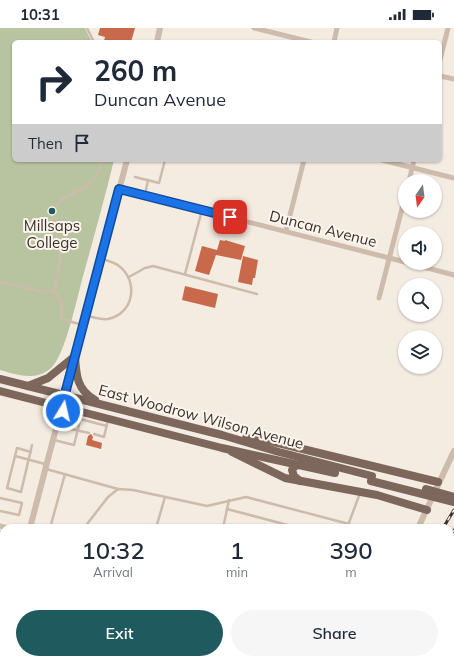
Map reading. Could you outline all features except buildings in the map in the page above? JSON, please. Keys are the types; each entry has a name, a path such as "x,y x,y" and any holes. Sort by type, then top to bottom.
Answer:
{"main road":[{"path":"28,386 48,378 75,356"},
{"path":"75,356 76,378 79,385 88,396 107,406"},
{"name":"East Woodrow Wilson Avenue","path":"0,379 222,435 371,479"},
{"name":"East Woodrow Wilson Avenue","path":"0,391 50,404 63,411 81,416 222,448 371,479"},
{"path":"222,435 274,442 438,482"},
{"path":"222,448 274,474 300,481 377,495 427,510"},
{"path":"300,464 294,466 292,470 294,476 300,481"},
{"path":"371,479 454,497"},
{"path":"371,479 454,502"}],"street":[{"path":"157,40 160,28"},
{"path":"254,28 302,40"},
{"path":"334,40 337,28"},
{"path":"442,52 448,28"},
{"path":"442,76 454,79"},
{"path":"31,524 60,413 63,411 65,395 126,162"},
{"path":"286,231 303,162"},
{"path":"390,162 454,178"},
{"path":"411,174 414,162"},
{"name":"Duncan Avenue","path":"119,189 398,260"},
{"path":"379,298 399,218"},
{"path":"435,270 454,275"},
{"path":"420,524 438,482 454,451"}],"lane":[{"path":"87,28 93,40"},
{"path":"54,291 59,275 60,248 52,226 55,210 62,200 91,183 99,172 102,162"},
{"path":"135,177 159,183 164,162"},
{"path":"144,195 148,180"},
{"path":"185,274 202,210"},
{"path":"86,315 107,319 122,312 129,303 132,295 129,277 120,266 102,259"},
{"path":"129,277 150,266 257,294"},
{"path":"0,282 44,292 54,291"},
{"path":"54,291 57,294 62,308 61,319 84,325"},
{"path":"53,440 74,445 81,416"},
{"path":"94,434 104,437 108,422"},
{"path":"57,425 89,433"},
{"path":"31,452 17,448 7,488 21,492 28,460 31,452 32,446"},
{"path":"15,456 46,466 64,474 118,489 207,506 246,497 261,499 349,524 361,493"},
{"path":"51,524 64,474"},
{"path":"87,524 108,497 118,489"},
{"path":"157,524 165,497"},
{"path":"0,498 22,503 19,515 0,511"},
{"path":"224,524 229,500"},
{"path":"227,509 285,524"}],"green space":[{"name":"Millsaps College","path":"0,28 85,28 91,40 12,40 12,162 114,162 71,323 56,362 44,373 32,376 19,375 0,370"}],"railway":[{"path":"445,524 454,510"}],"place":[{"name":"Millsaps College","path":"52,211"}],"route":[{"path":"63,411 66,390 102,259 119,189 230,217"}]}
